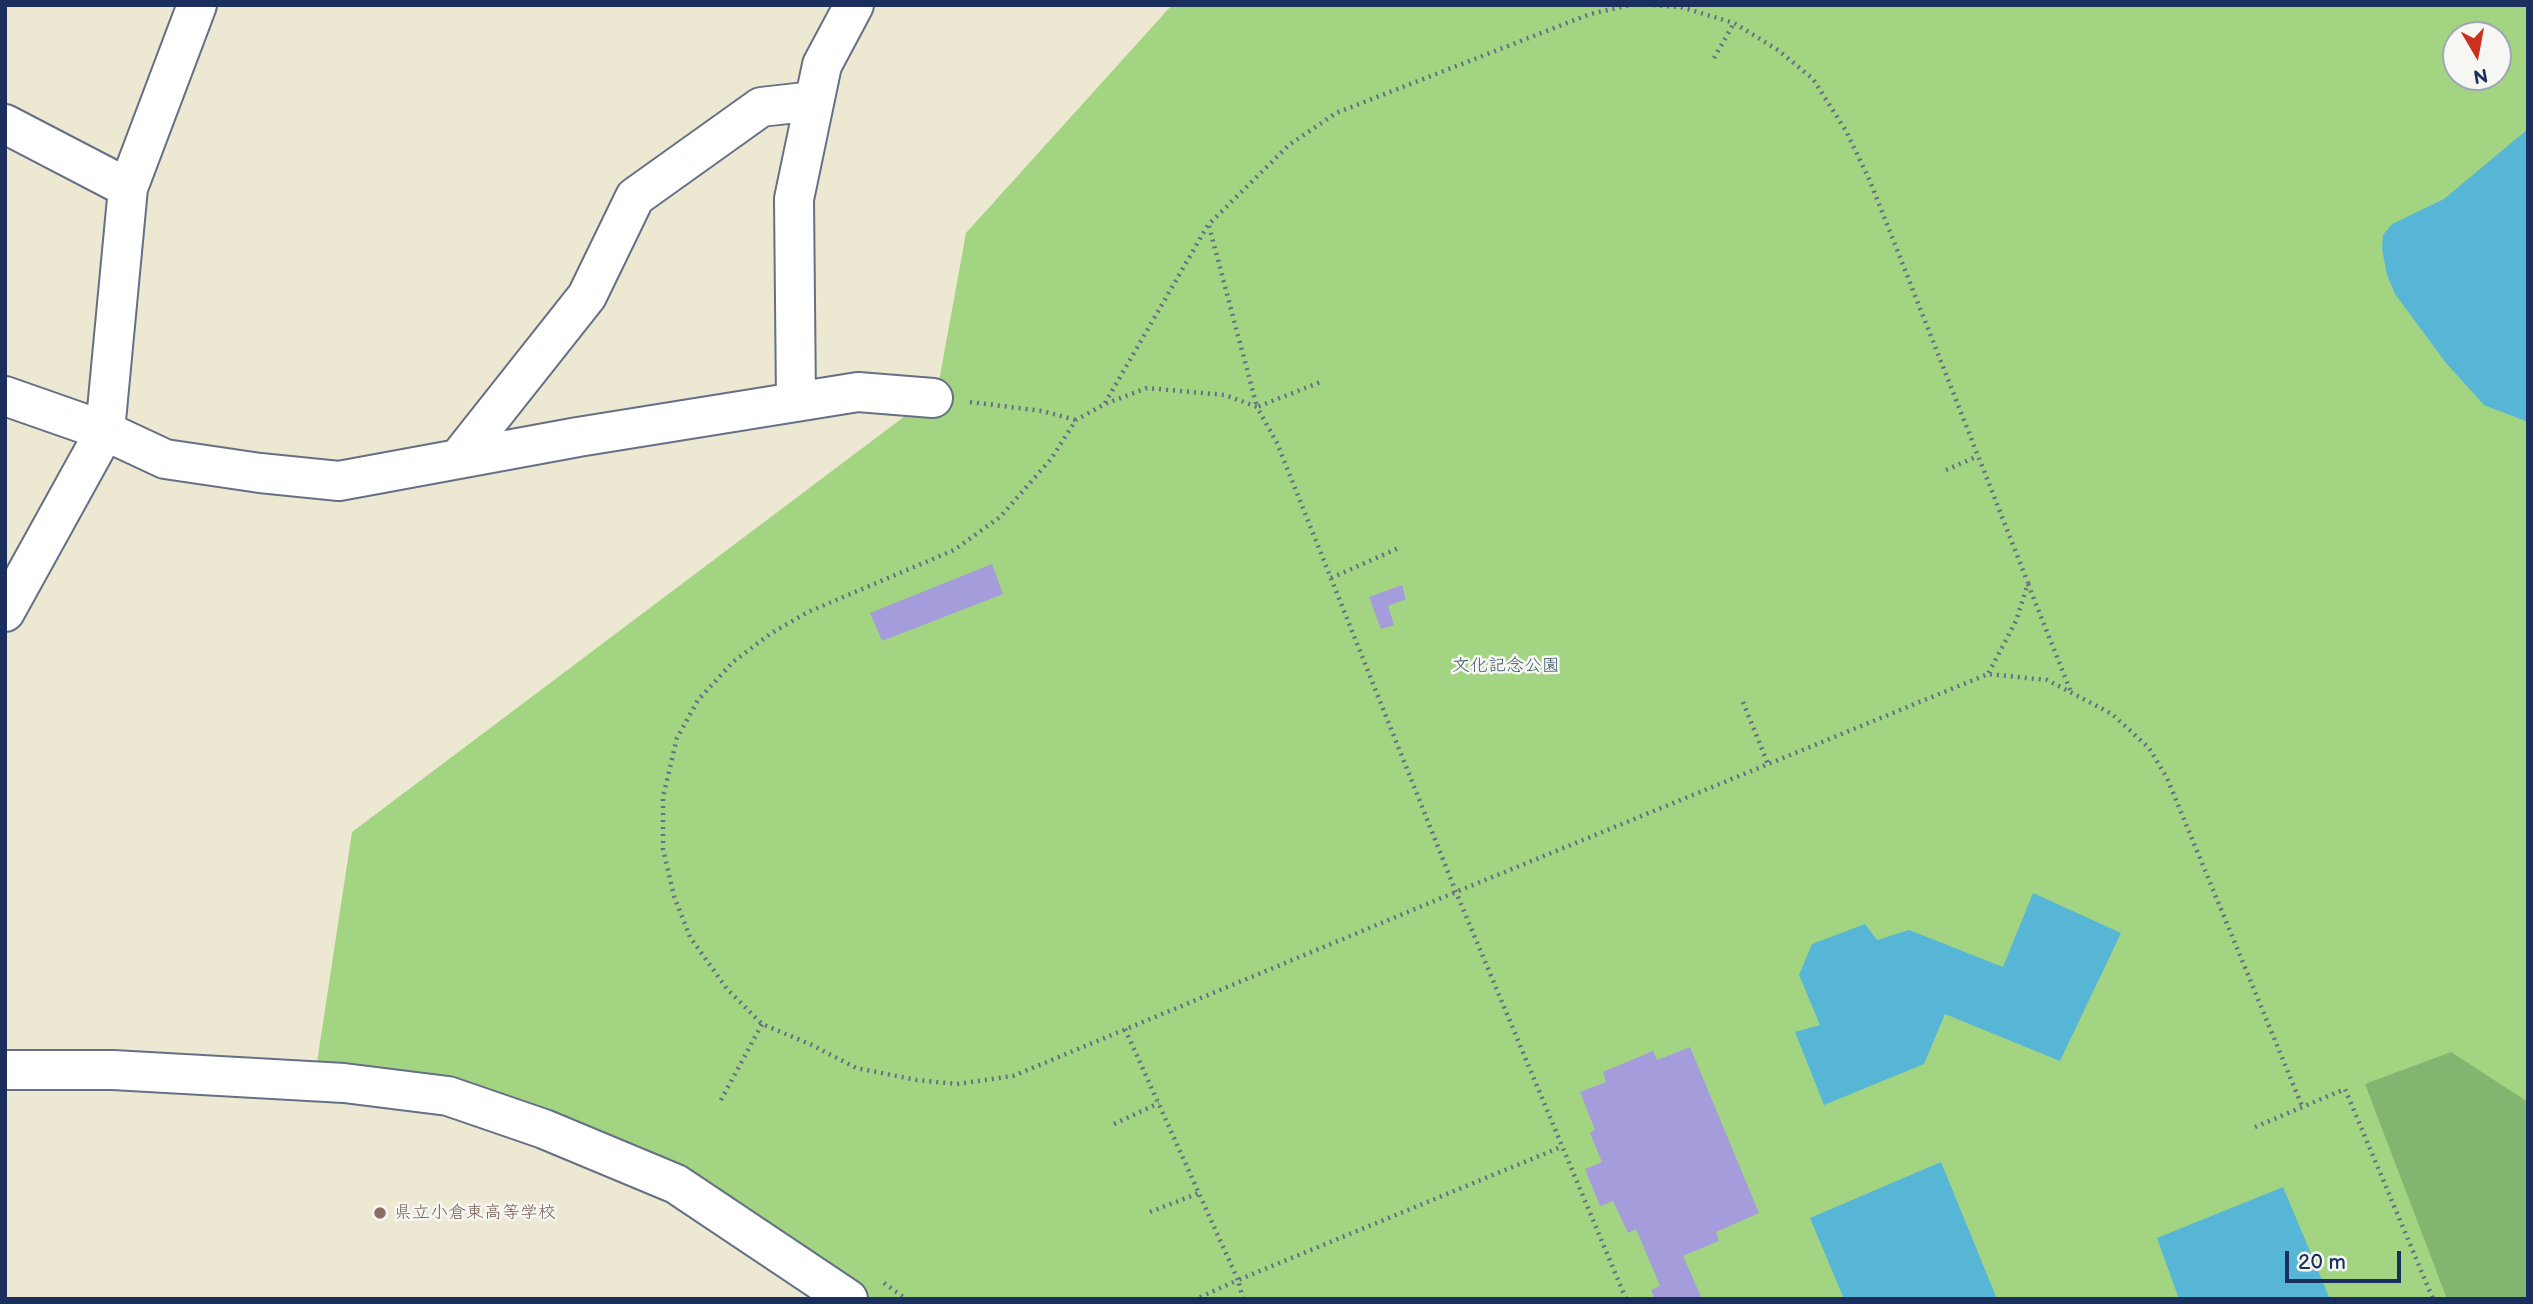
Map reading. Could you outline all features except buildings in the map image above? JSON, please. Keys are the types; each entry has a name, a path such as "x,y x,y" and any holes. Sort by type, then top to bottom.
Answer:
{"street":[{"path":"5,612 105,431 128,188 197,5"},
{"path":"796,401 794,199 822,65 854,5"},
{"path":"458,459 587,296 635,197 761,107 814,101"},
{"path":"5,124 128,188"},
{"path":"5,396 105,431 165,458 260,473 339,481 858,392 933,398"},
{"path":"5,1070 113,1070 344,1083 448,1096 544,1129 676,1184 848,1299"}],"path":[{"path":"1105,404 1208,225 1289,145 1336,113 1590,13 1630,5"},
{"path":"1653,5 1681,7 1734,23 1778,50 1813,79 1846,131 1870,181 2071,692"},
{"path":"1714,58 1734,23"},
{"path":"1208,225 1257,407 1277,443 1456,892 1626,1299"},
{"path":"1323,382 1257,407 1225,395 1147,388 1105,404 1076,421 1051,459 1000,517 954,550 808,612 769,634 733,662 698,700 677,738 663,797 663,849 674,896 690,937 727,989 762,1024 813,1045 856,1068 917,1080 957,1084 1013,1076 1988,674 2047,680 2112,715 2150,748 2167,778 2302,1106"},
{"path":"933,398 1042,411 1076,421"},
{"path":"1946,470 1978,456"},
{"path":"1331,578 1401,547"},
{"path":"1988,674 2016,621 2028,583"},
{"path":"1743,702 1768,764"},
{"path":"721,1100 762,1024"},
{"path":"1125,1029 1238,1280 1244,1299"},
{"path":"2255,1127 2345,1089 2432,1299"},
{"path":"1114,1124 1159,1103"},
{"path":"1196,1299 1561,1147"},
{"path":"1150,1212 1199,1193"}],"green space":[{"name":"文化記念公園","path":"1172,5 2528,5 2528,1299 846,1299 676,1184 448,1096 314,1082 352,832 937,392 966,233"},
{"path":"2451,1052 2528,1102 2528,1299 2447,1299 2365,1084"}],"water":[{"path":"2528,129 2528,422 2484,405 2446,363 2395,294 2387,275 2382,249 2383,235 2392,224 2444,199"},
{"path":"2033,893 2121,933 2060,1061 1945,1014 1924,1064 1824,1105 1795,1032 1820,1025 1799,975 1812,944 1865,924 1877,940 1909,930 2003,967"},
{"path":"1941,1162 1997,1299 1844,1299 1810,1218"},
{"path":"2283,1187 2330,1299 2179,1299 2157,1238"}],"place":[{"name":"県立小倉東高等学校","path":"380,1213"}]}
